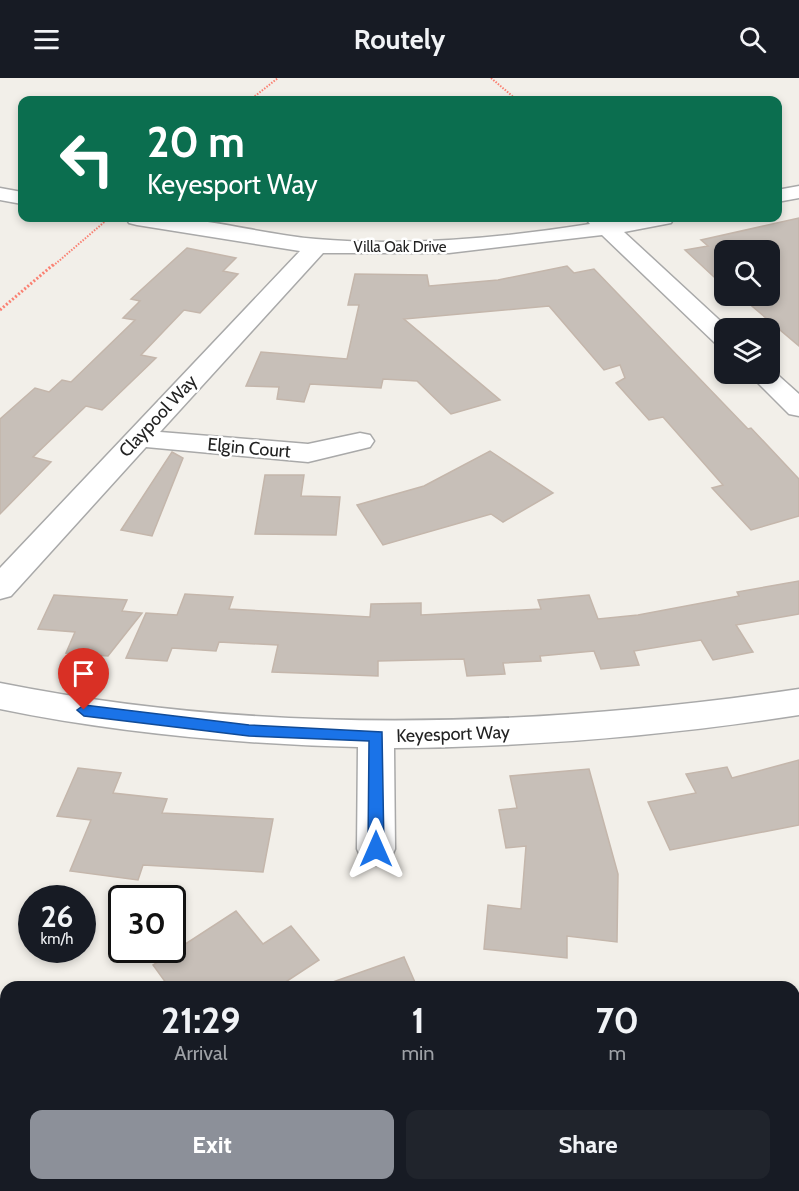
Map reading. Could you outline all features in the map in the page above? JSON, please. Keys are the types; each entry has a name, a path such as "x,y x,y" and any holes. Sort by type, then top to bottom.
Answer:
{"street":[{"path":"0,194 18,197"},
{"name":"Villa Oak Drive","path":"163,222 317,246 478,246 540,240 602,223"},
{"path":"602,223 714,329"},
{"name":"Claypool Way","path":"0,588 317,246"},
{"path":"773,384 799,408"},
{"name":"Elgin Court","path":"137,438 308,453 360,441"},
{"name":"Keyesport Way","path":"0,696 84,710 249,731 376,736 633,725 799,702"},
{"path":"376,736 376,849"}],"path":[{"path":"255,96 278,78"},
{"path":"491,78 512,96"},
{"path":"0,310 104,222"}],"building":[{"path":"799,218 799,346 780,330 780,318 766,318 752,306 780,306 780,240 714,240 714,277 685,250 708,246 701,240"},
{"path":"187,248 236,258 223,271 238,274 200,313 184,310 141,355 156,358 102,410 86,406 33,457 51,462 0,514 0,419 35,388 49,392 62,380 71,382 135,320 123,318 140,301 131,299"},
{"path":"567,266 574,273 594,269 799,479 799,516 751,530 712,488 723,485 663,417 649,420 616,383 625,378 620,365 604,370 549,306 404,319 500,400 451,414 417,381 383,379 381,388 310,384 304,402 277,399 279,387 246,386 261,352 347,359 359,305 348,305 355,274 427,275 429,286 498,280"},
{"path":"490,451 553,493 503,522 491,514 383,545 357,505 424,486"},
{"path":"172,452 183,458 152,536 121,530"},
{"path":"265,475 304,475 301,496 340,497 336,535 255,534"},
{"path":"799,581 799,614 736,625 753,652 713,660 701,640 634,651 639,665 601,669 594,651 540,656 541,661 503,663 505,674 467,676 464,659 378,661 378,676 272,672 278,645 219,642 216,651 172,648 167,661 126,658 146,613 177,615 185,594 233,597 229,609 370,617 371,604 421,603 421,615 541,609 538,600 589,595 598,619 638,615 739,596 737,592"},
{"path":"54,595 127,600 122,611 142,613 108,656 66,653 75,632 38,629"},
{"path":"799,760 799,825 670,850 648,802 696,793 686,774 727,767 732,778"},
{"path":"78,768 121,773 113,793 167,799 162,813 273,819 263,872 143,865 138,880 70,871 91,820 57,816"},
{"path":"589,769 618,874 617,942 567,936 567,958 484,949 488,905 521,909 526,846 506,848 499,810 517,808 510,776"},
{"path":"236,911 263,944 291,926 319,960 287,981 165,981 153,965 156,963 186,963 186,944"},
{"path":"404,957 414,981 336,981"}],"route":[{"path":"84,710 249,731 376,736 376,849"}]}
